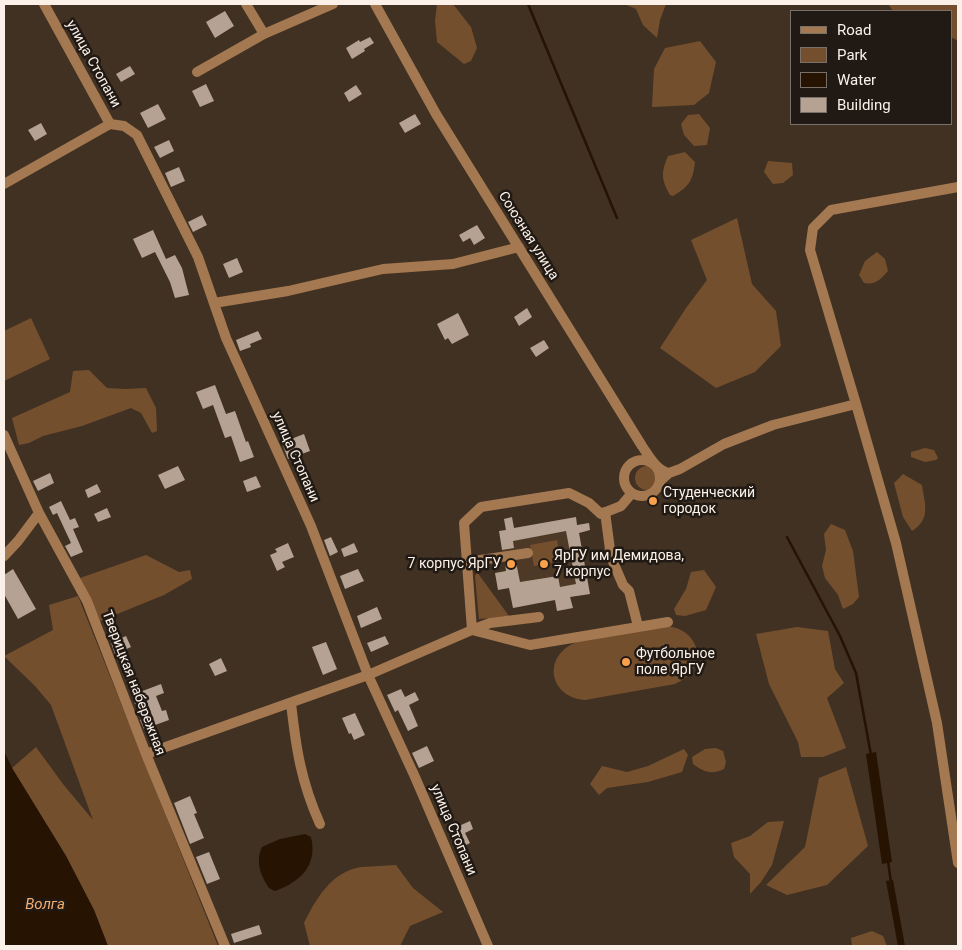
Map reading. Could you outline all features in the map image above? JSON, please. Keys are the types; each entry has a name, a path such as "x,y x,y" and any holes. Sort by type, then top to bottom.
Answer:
{"street":[{"name":"улица Стопани","path":"44,4 110,124 124,126 137,136 198,257 226,338 310,526 368,675 415,777 488,946"},
{"path":"246,4 264,34"},
{"path":"197,72 264,34 333,4"},
{"name":"Союзная улица","path":"375,4 436,114 642,446 655,465 669,474"},
{"path":"4,184 110,124"},
{"path":"958,187 831,210 813,228 810,250 896,543 937,723 958,863"},
{"path":"214,303 288,291 383,269 453,264 519,247"},
{"path":"660,481 669,474 724,444 773,425 856,404"},
{"name":"Тверицкая набережная","path":"4,435 39,513 87,601 146,754 225,946"},
{"path":"639,460 650,461 655,465 660,475 660,481 658,487 650,495 638,496 632,493 625,484 624,478 628,466 639,460"},
{"path":"472,630 464,523 481,507 569,494 589,503 601,514 621,506 632,493"},
{"path":"605,512 611,557 623,585 629,591 638,626"},
{"path":"4,556 39,513"},
{"path":"467,562 528,553"},
{"path":"146,754 368,675 490,623 539,617"},
{"path":"472,630 530,645 668,622"},
{"path":"291,703 296,752 309,800 320,824"}],"shaded area":[{"name":"ЯрГУ им Демидова, 7 корпус","path":"512,517 514,528 576,517 577,525 589,523 590,530 579,533 590,594 571,597 573,608 557,611 554,600 513,608 509,588 498,590 495,573 506,571 499,531 505,530 504,519"}],"green space":[{"path":"437,4 453,4 471,27 477,48 471,61 464,64 437,42 435,21"},
{"path":"624,4 666,4 660,20 657,38 643,25 636,9"},
{"path":"888,4 958,4 958,41 952,38 952,10 892,10"},
{"path":"700,41 716,62 709,93 694,105 652,107 654,69 665,48"},
{"path":"699,114 710,128 707,145 694,146 684,135 681,124 688,115"},
{"path":"685,152 695,162 693,174 686,186 673,196 670,195 665,185 664,167 668,156"},
{"path":"768,161 792,163 793,175 783,183 773,184 764,172"},
{"path":"737,218 752,284 776,311 781,346 755,372 716,388 660,348 707,280 691,240"},
{"path":"877,252 885,259 888,271 875,282 864,283 859,275 865,261"},
{"path":"31,318 50,359 4,381 4,331"},
{"path":"89,370 107,388 146,388 156,408 157,431 152,433 141,413 131,408 82,426 43,436 29,443 19,445 12,418 70,392 73,371"},
{"path":"925,448 934,450 938,458 925,462 911,457 911,452"},
{"path":"647,466 652,467 658,473 658,483 652,489 647,490 642,489 636,483 635,478 636,473 642,467"},
{"path":"903,474 922,485 924,516 922,522 912,531 903,517 894,483"},
{"path":"831,524 845,530 853,551 859,597 853,604 843,609 838,595 825,578 822,566 826,550 824,534"},
{"path":"557,540 561,561 534,566 530,545"},
{"path":"146,555 179,572 190,570 192,579 164,595 100,621 80,578"},
{"path":"704,570 716,587 706,610 685,616 676,615 674,609 686,589 691,572"},
{"path":"477,572 509,616 479,619 475,576"},
{"path":"78,596 218,946 108,946 94,910 66,856 12,768 36,747 93,820 51,705 35,686 4,656 53,630 49,605"},
{"name":"Футбольное поле ЯрГУ","path":"666,626 687,634 694,642 697,651 697,660 693,669 686,678 675,684 585,700 573,697 563,691 557,684 554,675 554,665 558,656 566,648 577,642"},
{"path":"797,627 828,631 835,669 844,683 827,698 846,748 823,757 801,757 798,742 769,684 756,634"},
{"path":"716,748 723,751 726,762 724,769 708,772 693,764 692,757 705,749"},
{"path":"684,749 688,755 682,772 648,782 607,788 599,795 590,784 602,766 627,772 648,766"},
{"path":"846,767 868,846 827,885 787,895 766,885 805,847 819,778"},
{"path":"784,821 772,865 761,882 750,894 750,874 734,857 731,843 750,836 768,822"},
{"path":"396,865 413,888 443,912 410,926 400,946 310,946 304,923 319,896 333,881 341,874 361,867"},
{"path":"872,931 883,936 887,946 852,946 851,938"}],"water":[{"name":"Волга","path":"4,751 12,768 66,856 94,910 108,946 4,946"},
{"path":"876,752 892,862 882,864 866,754"},
{"path":"305,834 311,837 312,856 305,871 299,878 284,887 275,891 269,888 260,869 259,858 262,847 280,839"},
{"path":"893,880 905,946 898,946 886,881"}],"building":[{"path":"225,11 234,26 215,38 206,22"},
{"path":"370,37 374,43 352,59 346,48 359,40 360,42"},
{"path":"130,66 135,74 121,82 116,74"},
{"path":"206,84 214,101 200,107 192,91"},
{"path":"356,85 362,94 349,102 344,93"},
{"path":"158,104 166,119 148,128 140,113"},
{"path":"415,114 421,124 405,133 399,123"},
{"path":"41,123 47,134 35,141 28,130"},
{"path":"169,140 174,151 160,158 154,147"},
{"path":"179,167 185,181 171,187 165,173"},
{"path":"202,215 207,225 193,232 188,222"},
{"path":"477,225 485,238 474,245 470,238 463,242 459,235"},
{"path":"153,230 166,259 175,255 182,268 189,295 175,298 170,282 155,252 142,258 133,239"},
{"path":"237,258 243,272 229,278 223,264"},
{"path":"527,308 532,317 519,326 514,317"},
{"path":"458,313 469,335 452,344 448,338 445,340 437,324"},
{"path":"258,331 262,339 250,344 251,347 240,351 236,340"},
{"path":"544,340 549,348 536,357 530,348"},
{"path":"215,385 226,414 235,411 246,442 248,441 254,457 240,462 231,436 225,438 213,405 203,409 196,392"},
{"path":"304,434 310,451 288,459 281,440 289,436 291,439"},
{"path":"178,466 185,480 165,489 158,475"},
{"path":"50,473 54,483 38,491 33,481"},
{"path":"256,476 261,487 247,492 243,481"},
{"path":"97,484 101,492 88,498 85,490"},
{"path":"61,501 70,520 75,518 79,527 73,529 83,552 71,557 65,546 71,543 57,513 53,515 49,507"},
{"path":"107,508 111,517 98,522 94,514"},
{"name":"ЯрГУ им Демидова, 7 корпус","path":"512,517 514,528 576,517 577,525 589,523 590,530 579,533 590,594 570,597 573,608 557,611 555,600 513,608 509,588 498,590 495,573 506,571 505,563 516,562 520,582 558,576 560,587 576,584 566,531 513,541 514,548 502,550 499,531 506,530 504,519"},
{"path":"331,537 338,552 330,556 324,540"},
{"path":"288,543 294,557 282,562 285,567 277,571 270,555 277,552 275,549"},
{"path":"354,543 358,552 344,557 341,549"},
{"path":"13,569 36,609 18,619 4,594 4,575"},
{"path":"358,569 364,581 345,589 340,576"},
{"path":"377,607 382,619 361,628 357,616"},
{"path":"126,636 131,647 115,654 111,643"},
{"path":"385,636 389,644 371,652 367,643"},
{"path":"326,642 337,669 323,675 312,647"},
{"path":"221,658 227,671 215,676 209,664"},
{"path":"161,684 164,693 156,696 162,711 166,710 169,720 144,729 140,720 152,715 146,700 135,704 132,695"},
{"path":"401,689 405,697 415,692 419,700 409,705 418,726 408,731 398,710 395,712 387,695"},
{"path":"355,713 365,735 354,740 351,733 349,734 342,718"},
{"path":"427,746 434,761 419,768 412,753"},
{"path":"190,796 197,813 194,814 204,838 190,844 174,803"},
{"path":"470,821 473,829 465,833 470,843 458,849 450,830"},
{"path":"209,852 220,879 207,884 196,857"},
{"path":"259,925 262,934 234,943 231,934"}],"waterway":[{"path":"528,4 617,218"},
{"path":"787,537 840,636 856,673 871,755"},
{"path":"888,861 891,883"}],"place":[{"name":"Студенческий городок","path":"653,501"},
{"name":"7 корпус ЯрГУ","path":"511,564"},
{"name":"ЯрГУ им Демидова, 7 корпус","path":"544,564"},
{"name":"Футбольное поле ЯрГУ","path":"626,662"}]}
